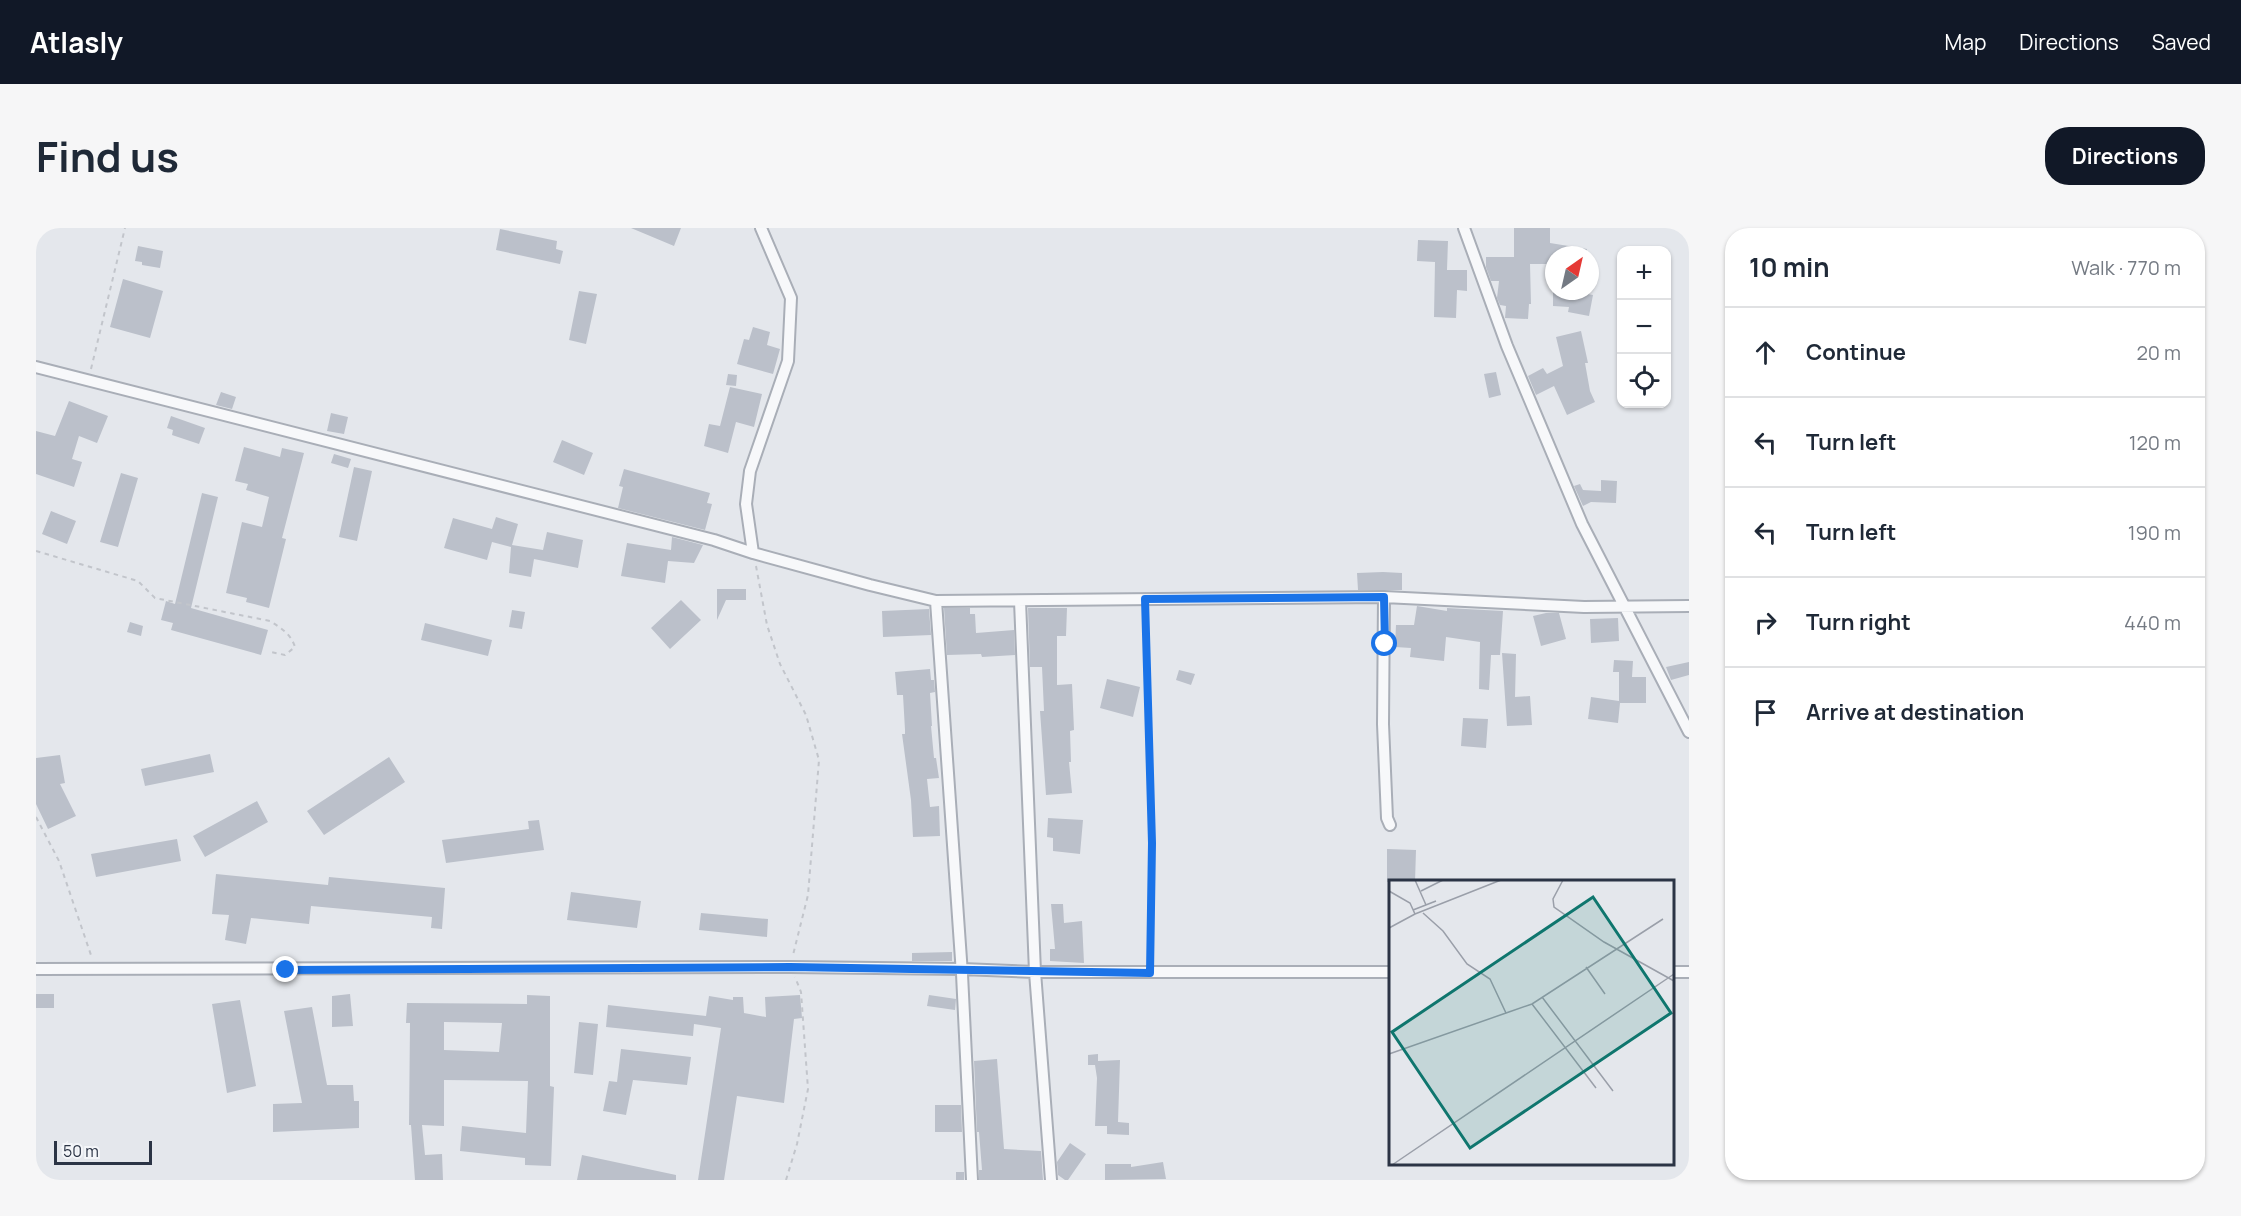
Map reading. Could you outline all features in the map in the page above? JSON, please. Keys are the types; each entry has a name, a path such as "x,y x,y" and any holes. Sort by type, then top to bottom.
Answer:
{"street":[{"path":"753,553 746,504 750,471 788,361 791,298 761,228"},
{"path":"1464,228 1506,346 1582,524 1689,732"},
{"path":"36,367 714,540 753,553 936,601 1384,597 1584,607 1689,606"},
{"path":"1384,597 1384,734 1387,818 1390,825"},
{"path":"936,601 962,969 972,1180"},
{"path":"1020,601 1035,972 1051,1180"},
{"path":"36,969 790,967 1150,973 1389,972"}],"path":[{"path":"89,381 125,228"},
{"path":"36,551 138,581 155,598 270,621 285,630 293,640 295,647 285,655 271,652"},
{"path":"753,553 767,625 780,664 806,715 819,760 808,895 790,967 801,992 808,1089 797,1144 786,1180"},
{"path":"1145,599 1152,843 1150,973"},
{"path":"36,817 59,861 96,969"}],"building":[{"path":"631,228 681,228 674,246"},
{"path":"1514,228 1550,228 1550,243 1568,246 1545,246 1545,264 1530,264 1531,304 1529,304 1528,319 1505,318 1506,306 1500,305 1497,298 1499,281 1491,281 1486,267 1486,257 1514,257"},
{"path":"500,229 557,241 556,249 563,251 560,264 496,250"},
{"path":"1418,240 1448,241 1447,270 1467,270 1467,291 1457,290 1456,318 1434,317 1435,262 1417,261"},
{"path":"138,246 163,251 160,268 142,265 142,262 135,261"},
{"path":"123,279 163,291 150,338 110,327"},
{"path":"579,291 597,294 586,344 569,340"},
{"path":"1553,300 1592,300 1589,316 1568,312 1569,307 1553,306"},
{"path":"753,327 770,332 767,345 780,349 773,374 737,364 744,339 749,340"},
{"path":"1581,331 1588,363 1585,363 1590,391 1595,402 1567,415 1554,386 1536,395 1528,376 1543,368 1547,374 1563,366 1556,337"},
{"path":"1496,372 1501,395 1489,398 1484,374"},
{"path":"728,374 737,375 736,386 726,385"},
{"path":"730,387 762,394 754,427 736,422 728,453 704,446 709,424 720,426"},
{"path":"221,392 236,397 232,409 216,405"},
{"path":"69,401 108,416 97,443 79,436 72,459 82,462 74,487 36,474 36,431 55,436"},
{"path":"331,413 348,417 344,434 327,431"},
{"path":"171,416 205,428 199,444 172,435 173,430 167,428"},
{"path":"562,440 593,453 584,475 553,462"},
{"path":"244,447 280,457 282,448 304,453 282,538 286,539 269,608 246,602 247,598 226,593 242,522 262,527 269,497 246,490 248,484 235,481"},
{"path":"334,454 351,459 348,468 331,463"},
{"path":"354,467 372,471 357,541 339,537"},
{"path":"624,469 710,493 707,503 712,504 705,530 618,508 623,487 619,486"},
{"path":"121,473 138,478 118,547 100,542"},
{"path":"1601,480 1617,481 1616,503 1591,502 1583,506 1574,486 1580,484 1583,490 1601,491"},
{"path":"202,493 218,497 191,608 268,630 261,655 171,630 173,623 161,620 166,601 175,604"},
{"path":"51,511 76,521 67,544 42,534"},
{"path":"496,517 518,524 512,545 543,550 547,532 583,540 578,568 534,559 531,577 509,573 511,547 492,542 487,560 444,548 453,518 492,529"},
{"path":"672,537 703,545 694,563 668,561 665,583 621,576 627,543 671,550"},
{"path":"1357,573 1402,573 1402,590 1358,590"},
{"path":"717,589 746,589 746,600 726,600 717,620"},
{"path":"681,600 701,620 670,649 651,628"},
{"path":"1417,606 1447,611 1447,608 1503,611 1500,655 1491,655 1489,690 1479,689 1480,642 1446,637 1444,661 1410,657 1411,648 1395,647 1396,625 1414,625"},
{"path":"944,608 970,608 970,614 975,614 976,633 1014,630 1015,655 982,657 981,654 947,655"},
{"path":"1028,608 1067,608 1066,636 1057,636 1057,685 1072,684 1074,730 1070,731 1071,762 1069,762 1072,793 1046,795 1040,711 1044,711 1042,667 1030,667"},
{"path":"929,609 931,635 883,637 882,611"},
{"path":"512,610 525,612 522,629 509,627"},
{"path":"1559,613 1566,639 1541,646 1533,616"},
{"path":"1618,618 1619,641 1591,643 1590,619"},
{"path":"130,622 143,626 141,636 127,632"},
{"path":"425,623 492,640 488,656 421,640"},
{"path":"1502,653 1516,654 1515,697 1530,696 1532,725 1507,726"},
{"path":"1614,660 1633,661 1632,677 1646,677 1646,703 1620,703 1618,723 1588,719 1591,697 1619,701 1619,672 1613,672"},
{"path":"1689,662 1689,675 1671,680 1666,667"},
{"path":"930,669 935,692 930,693 931,726 934,758 936,758 939,778 927,779 930,807 939,806 940,836 913,837 911,800 902,734 905,734 903,695 897,695 895,672"},
{"path":"1179,670 1195,674 1191,685 1176,680"},
{"path":"1107,679 1140,687 1133,717 1100,708"},
{"path":"1463,718 1488,719 1486,748 1461,746"},
{"path":"210,754 214,772 145,786 141,769"},
{"path":"60,755 65,783 60,784 76,816 48,829 36,804 36,758"},
{"path":"389,757 405,782 324,835 307,811"},
{"path":"257,801 268,822 205,857 193,836"},
{"path":"1048,818 1083,820 1080,854 1053,851 1053,838 1047,837"},
{"path":"539,820 544,850 446,863 442,840 529,829 528,821"},
{"path":"177,839 181,861 96,877 91,854"},
{"path":"1387,849 1416,850 1415,880 1389,880 1387,882"},
{"path":"216,874 328,885 329,877 445,888 442,929 431,928 432,917 311,906 309,924 251,918 246,944 225,940 229,915 212,914"},
{"path":"571,892 641,901 637,928 567,920"},
{"path":"1051,904 1063,904 1064,923 1082,921 1084,963 1050,961 1050,949 1055,949"},
{"path":"701,913 768,919 767,937 699,930"},
{"path":"952,952 952,961 912,961 912,953"},
{"path":"36,994 54,994 54,1008 36,1008"},
{"path":"350,994 353,1026 332,1027 332,996"},
{"path":"527,995 550,996 550,1086 554,1087 551,1166 525,1165 525,1158 460,1151 462,1126 526,1133 528,1081 444,1080 444,1126 422,1125 425,1155 442,1154 443,1180 415,1180 411,1125 409,1125 410,1023 406,1023 407,1003 527,1004","holes":["444,1022 502,1023 499,1052 444,1050"]},
{"path":"800,995 802,1018 794,1019 784,1103 737,1096 724,1180 698,1180 721,1028 694,1024 693,1036 606,1027 608,1005 706,1016 709,996 733,1000 733,997 743,997 744,1013 766,1017 765,997"},
{"path":"929,995 956,999 955,1010 927,1006"},
{"path":"240,1000 256,1086 227,1093 212,1004"},
{"path":"312,1007 327,1085 353,1085 354,1101 359,1101 359,1128 273,1132 273,1104 302,1103 284,1011"},
{"path":"579,1022 598,1024 593,1075 574,1073"},
{"path":"621,1049 691,1057 687,1085 633,1080 626,1115 603,1111 609,1081 617,1082"},
{"path":"1098,1054 1098,1061 1120,1060 1118,1122 1129,1123 1129,1135 1107,1134 1107,1126 1095,1126 1097,1078 1095,1065 1088,1065 1088,1055"},
{"path":"997,1059 1004,1149 1041,1151 1043,1180 979,1180 979,1170 982,1170 979,1132 977,1132 974,1061"},
{"path":"935,1105 961,1105 962,1132 935,1132"},
{"path":"1070,1143 1086,1154 1068,1180 1065,1180 1058,1175 1057,1162"},
{"path":"582,1155 676,1175 676,1180 577,1180"},
{"path":"1163,1162 1166,1179 1105,1180 1105,1164 1131,1164 1131,1167"},
{"path":"956,1172 964,1172 964,1180 956,1180"}],"route":[{"path":"286,970 790,967 1150,973 1152,843 1145,599 1384,597 1385,644"}]}
